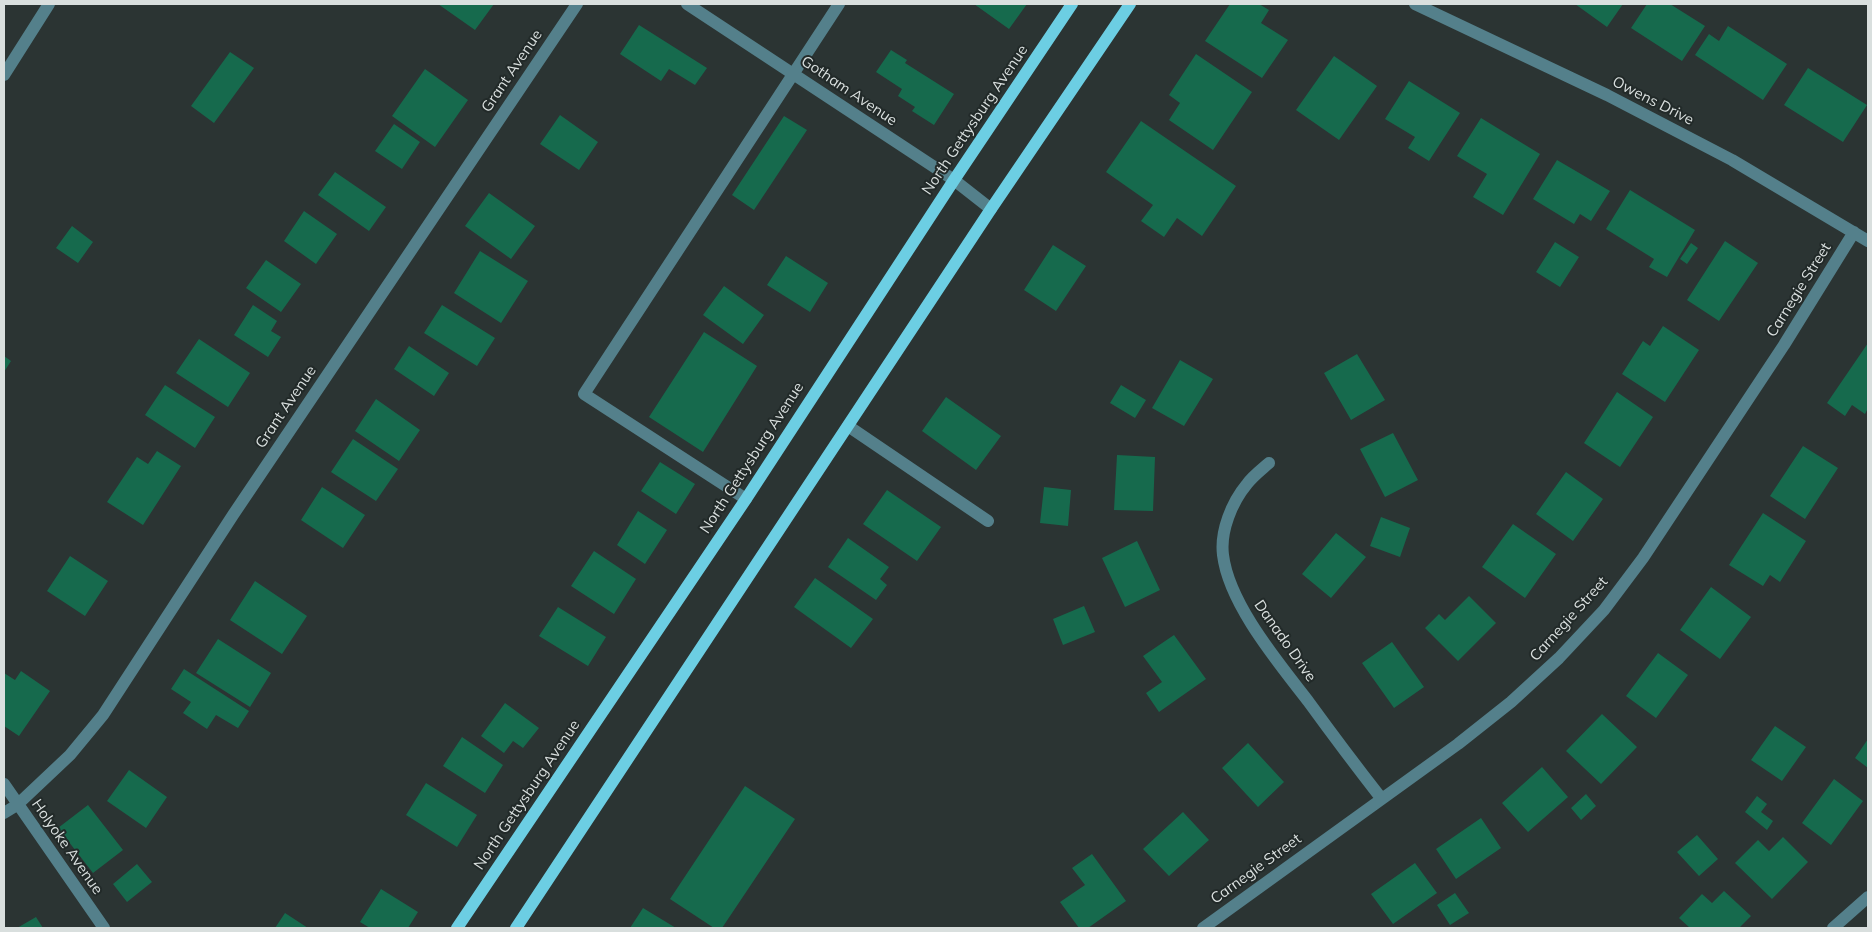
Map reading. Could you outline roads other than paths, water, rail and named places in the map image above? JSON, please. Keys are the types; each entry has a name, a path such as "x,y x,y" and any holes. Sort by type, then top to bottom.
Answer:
{"main road":[{"name":"North Gettysburg Avenue","path":"457,928 746,499 954,180 1072,4"},
{"path":"516,928 991,209 1130,4"}],"street":[{"path":"4,75 49,4"},
{"name":"Grant Avenue","path":"4,813 17,805 70,755 103,714 233,515 577,4"},
{"name":"Gotham Avenue","path":"687,4 954,180 991,209"},
{"path":"746,499 584,394 839,4"},
{"name":"Owens Drive","path":"1416,4 1607,95 1716,151 1868,241"},
{"name":"Carnegie Street","path":"1202,928 1458,744 1511,702 1559,658 1604,610 1643,558 1784,345 1854,232"},
{"path":"848,426 988,521"},
{"name":"Danado Drive","path":"1268,463 1247,484 1233,506 1225,530 1223,554 1231,584 1244,612 1274,656 1381,798"},
{"name":"Holyoke Avenue","path":"4,784 104,928"},
{"path":"1833,928 1868,897"}]}
